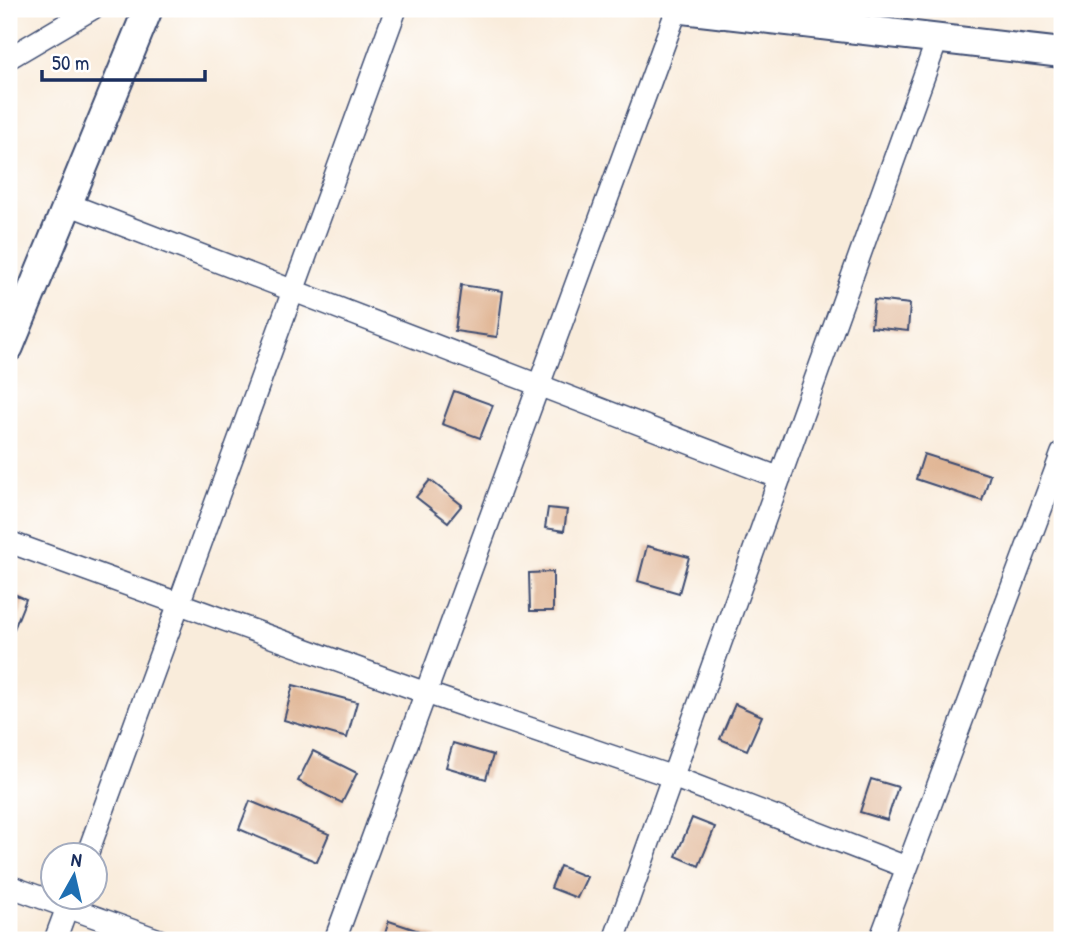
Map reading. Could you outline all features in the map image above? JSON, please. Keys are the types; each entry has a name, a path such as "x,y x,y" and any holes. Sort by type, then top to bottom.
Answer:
{"street":[{"path":"9,58 92,9"},
{"path":"9,347 148,9"},
{"path":"92,841 396,9"},
{"path":"335,940 677,9"},
{"path":"683,9 1062,53"},
{"path":"614,940 938,37"},
{"path":"68,204 780,478"},
{"path":"880,940 1062,453"},
{"path":"9,542 426,693 673,777 906,867"},
{"path":"9,886 38,894"},
{"path":"55,940 66,911"},
{"path":"90,911 159,940"}],"building":[{"path":"461,285 503,291 497,337 455,331"},
{"path":"874,300 910,304 908,331 871,327"},
{"path":"454,391 493,405 480,438 442,424"},
{"path":"924,454 990,475 982,501 916,479"},
{"path":"430,480 462,505 448,522 416,497"},
{"path":"548,508 567,510 564,531 545,528"},
{"path":"647,546 689,557 679,593 638,581"},
{"path":"553,572 553,611 530,611 529,573"},
{"path":"9,592 26,599 12,634 9,633"},
{"path":"293,685 357,702 347,738 284,720"},
{"path":"735,704 762,716 747,750 720,739"},
{"path":"453,743 493,755 486,779 446,767"},
{"path":"313,751 357,773 342,803 298,781"},
{"path":"871,779 898,787 887,820 860,812"},
{"path":"250,801 329,834 317,862 239,829"},
{"path":"692,818 715,827 699,866 676,856"},
{"path":"560,866 587,877 577,898 551,888"},
{"path":"389,921 437,937 436,940 383,940"}]}
